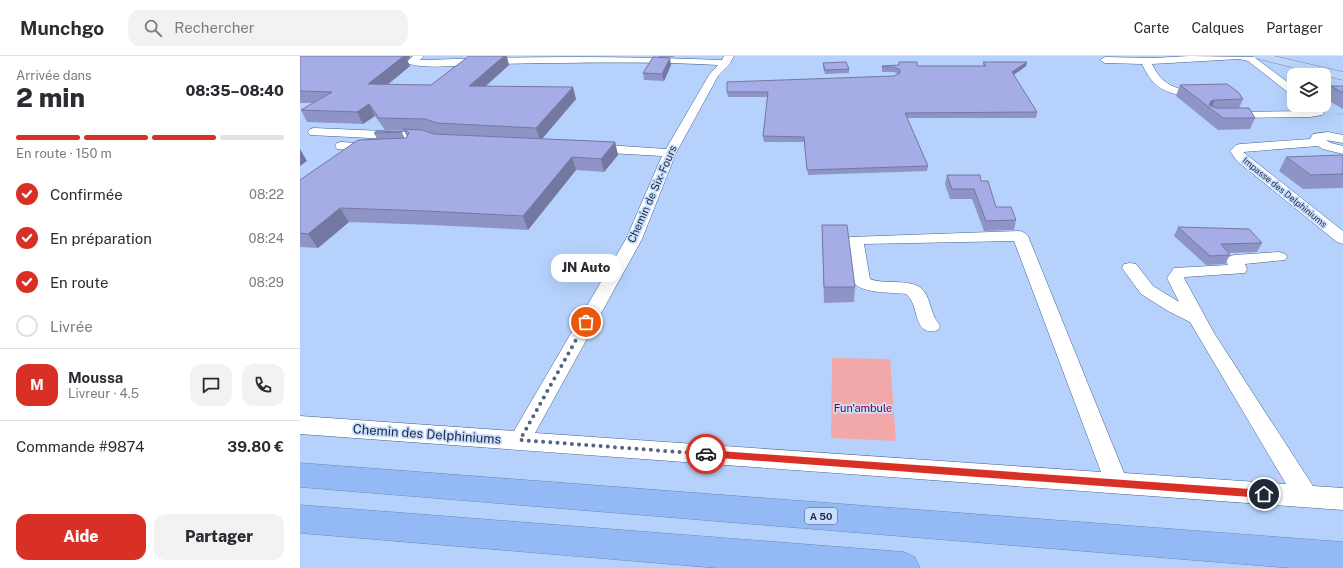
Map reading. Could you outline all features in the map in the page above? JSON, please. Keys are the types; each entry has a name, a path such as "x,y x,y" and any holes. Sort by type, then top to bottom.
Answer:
{"highway":[{"name":"A 50","path":"300,475 1343,557"},
{"path":"300,519 904,568"}],"main road":[{"path":"1259,56 1343,76"},
{"path":"1266,56 1343,71"}],"street":[{"path":"419,56 412,62 427,63 598,58 703,61 727,60"},
{"path":"693,56 727,60"},
{"path":"1105,60 1146,61 1239,56 1251,59 1287,87"},
{"name":"Chemin de Six-Fours","path":"520,440 634,239 670,153 715,84 714,75 727,60"},
{"path":"1146,61 1159,83 1164,88 1176,92"},
{"path":"1218,115 1310,114 1318,113 1317,112"},
{"path":"314,132 430,137 440,141 414,147 389,148 341,146"},
{"path":"1341,156 1327,146 1318,142 1317,138 1323,136 1343,139"},
{"name":"Impasse des Delphiniums","path":"1318,142 1240,148 1236,151 1242,158 1343,239"},
{"path":"583,148 670,153"},
{"path":"1320,158 1341,156"},
{"path":"931,326 925,317 915,292 911,289 901,287 882,288 869,286 862,282 856,240 1020,236 1117,484"},
{"path":"1279,257 1234,260 1238,269 1180,272 1175,278 1197,318 1307,497"},
{"path":"1130,268 1147,290 1174,307 1197,318"},
{"name":"Chemin des Delphiniums","path":"300,425 1343,499"}],"path":[{"path":"1337,114 1343,114"}],"green space":[{"name":"Fun'ambule","path":"832,358 890,359 896,441 831,438"}],"building":[{"path":"300,56 404,56 368,84 431,85 469,56 504,56 469,86 573,87 536,128 437,123 425,119 379,118 369,104 357,112 301,110 332,92 300,91"},
{"path":"653,57 670,58 662,74 643,73"},
{"path":"846,62 849,69 825,70 823,63"},
{"path":"899,62 917,62 917,66 986,66 983,62 1027,62 1012,72 1037,112 905,113 928,166 807,170 804,137 763,136 768,92 727,92 727,82 894,76 900,73 900,70 894,67 882,66 899,65"},
{"path":"1227,84 1238,92 1243,99 1215,100 1211,101 1209,105 1216,108 1249,108 1255,118 1223,118 1180,85"},
{"path":"1331,86 1343,86 1343,93"},
{"path":"403,129 422,130 434,134 615,142 601,159 572,157 523,216 340,208 308,234 300,233 300,180 358,140 406,138 409,133"},
{"path":"377,131 402,132 374,133"},
{"path":"1343,155 1343,174 1311,175 1286,157"},
{"path":"947,175 980,175 981,181 988,181 996,207 1011,207 1016,220 986,221 974,189 952,189"},
{"path":"822,225 847,225 855,287 824,287"},
{"path":"1178,227 1249,229 1262,243 1221,244 1230,255 1210,256"}],"way so far":[{"path":"586,322 520,440 706,454"}],"place":[{"name":"JN Auto","path":"586,322"}],"route":[{"path":"706,454 1264,494"}]}
